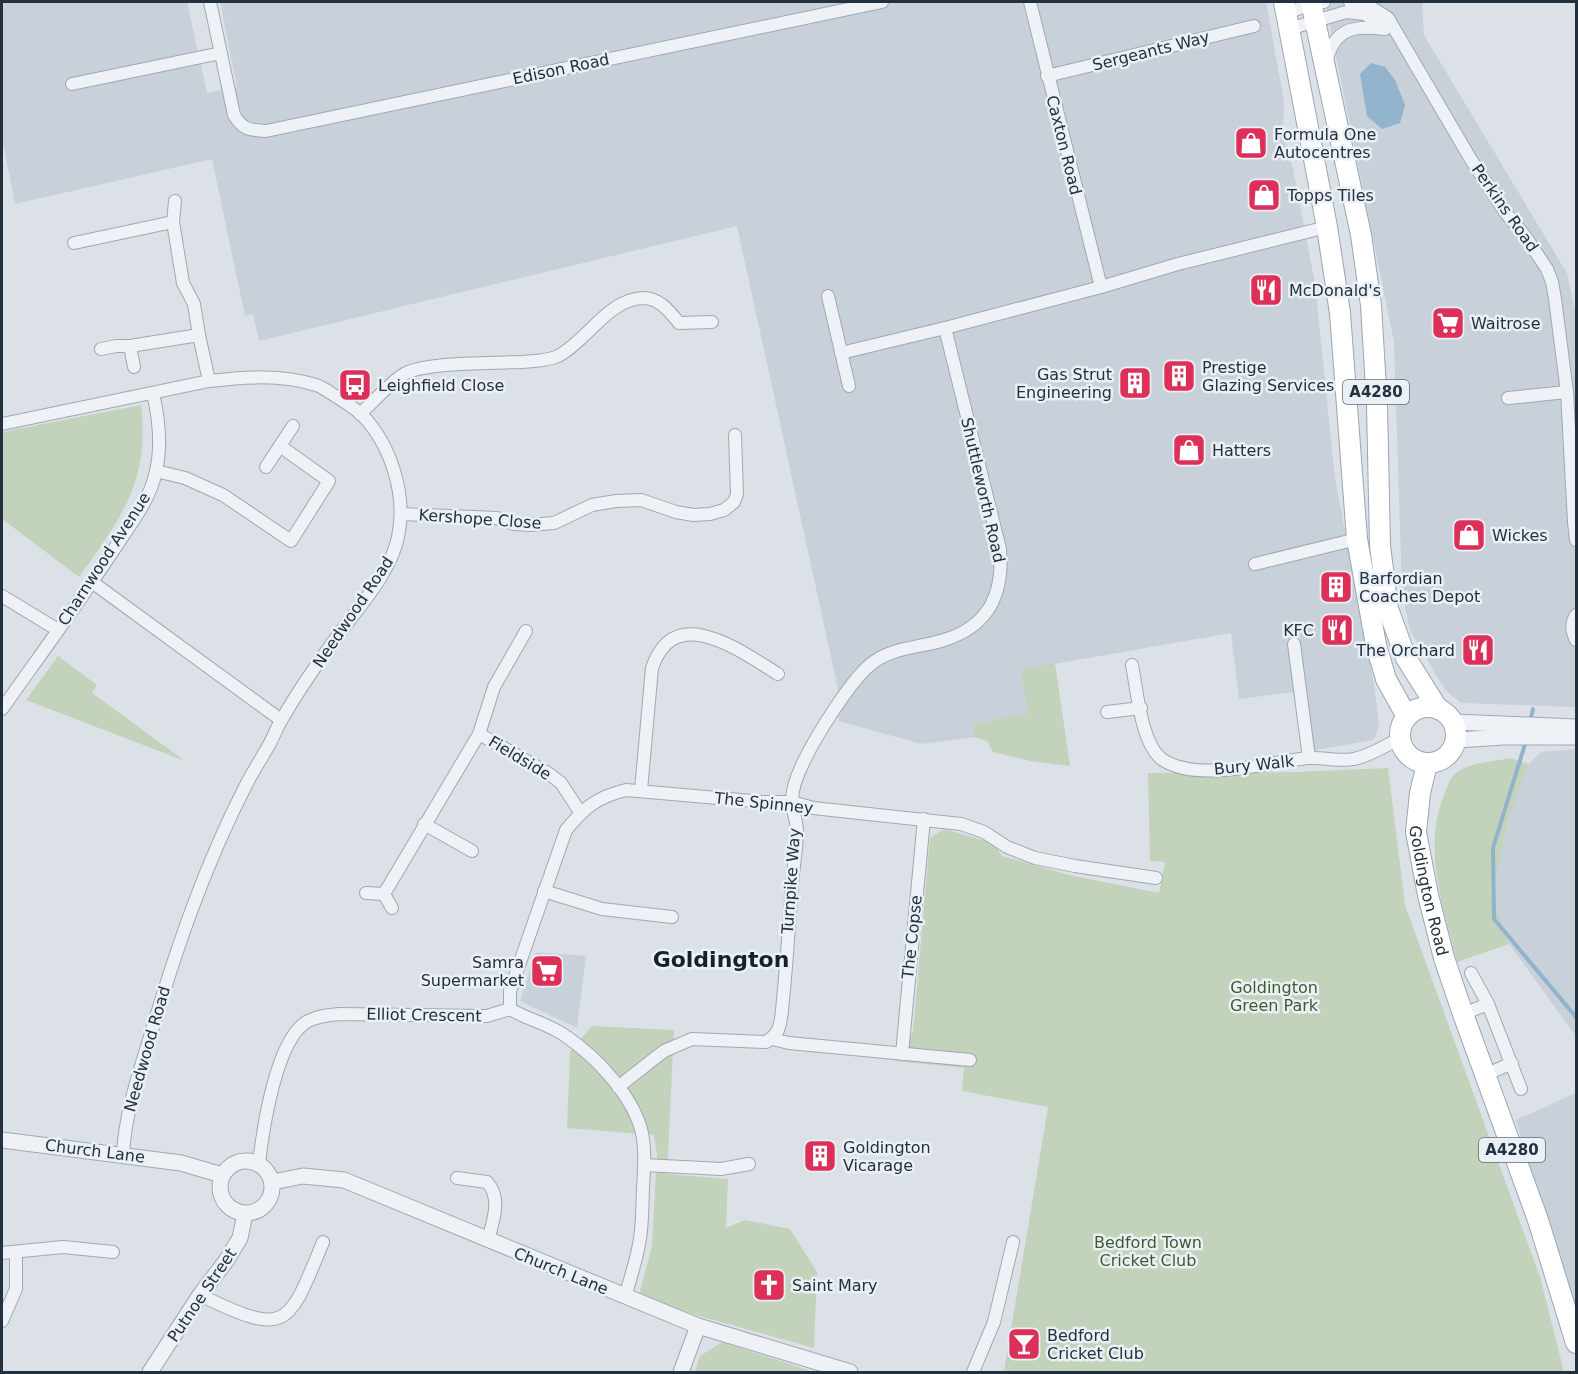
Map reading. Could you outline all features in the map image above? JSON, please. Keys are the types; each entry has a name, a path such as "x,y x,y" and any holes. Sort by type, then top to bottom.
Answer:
{"main road":[{"name":"A4280","path":"1316,6 1325,67 1361,235 1371,305 1377,405 1380,546 1388,609 1406,658 1438,708"},
{"name":"A4280","path":"1286,15 1327,227 1340,312 1357,539 1376,645 1386,679 1407,717"},
{"path":"1427,707 1438,708 1446,713 1462,733 1451,753 1438,762 1427,764 1410,757 1403,748 1401,730 1407,717 1416,710 1427,707"},
{"name":"Goldington Road","path":"1427,764 1420,793 1416,832 1428,895 1444,958 1462,1014 1538,1220 1576,1343"}],"street":[{"path":"72,84 221,53 210,2"},
{"name":"Edison Road","path":"221,53 234,115 240,125 252,130 266,131 882,2"},
{"name":"Caxton Road","path":"1030,2 1101,287"},
{"name":"Perkins Road","path":"1350,2 1369,6 1388,18 1470,158 1504,212 1525,236 1550,276 1567,392 1576,540"},
{"name":"Perkins Road","path":"1286,15 1316,6 1365,14 1400,39"},
{"name":"Sergeants Way","path":"1047,76 1254,26"},
{"path":"1325,67 1329,51 1343,32 1362,26 1385,29"},
{"path":"175,201 173,222 183,283 194,304 209,381"},
{"path":"74,243 173,222"},
{"path":"841,352 945,328 1178,264 1327,227"},
{"path":"828,296 849,386"},
{"path":"360,414 404,374 422,367 537,361 557,356 617,306 630,301 642,298 654,300 667,309 679,323 712,322"},
{"name":"Shuttleworth Road","path":"792,802 804,761 824,727 860,676 872,664 889,654 914,646 943,641 962,633 980,620 990,608 998,589 1002,570 1000,549 945,328"},
{"path":"101,349 199,335"},
{"path":"130,346 134,367"},
{"name":"Needwood Road","path":"2,423 209,381 267,377 298,380 319,386 360,414 376,434 389,458 397,484 401,514 398,538 391,557 281,720 222,835 182,934 141,1067 124,1132 123,1154"},
{"path":"1508,398 1567,392"},
{"name":"Charnwood Avenue","path":"2,710 92,582 147,498 156,471 160,441 158,413 153,393"},
{"path":"266,467 293,426"},
{"name":"Kershope Close","path":"401,514 497,518 514,524 530,525 554,523 592,505 641,500 676,512 693,515 710,514 724,510 734,502 737,494 735,435"},
{"path":"156,471 185,478 223,495 291,541 329,481 280,446"},
{"path":"1255,564 1357,539"},
{"path":"92,582 281,720"},
{"path":"2,596 58,630"},
{"path":"1576,615 1572,628 1576,640"},
{"name":"Fieldside","path":"384,894 479,734 494,687 526,631"},
{"path":"641,790 652,668 657,653 666,643 679,635 695,634 708,637 726,643 778,674"},
{"path":"1294,644 1309,758"},
{"name":"Bury Walk","path":"1132,666 1144,727 1152,747 1163,759 1183,767 1207,770 1253,767 1309,758 1354,759 1401,738"},
{"path":"1107,712 1141,708"},
{"path":"1462,733 1475,722 1504,731 1576,737"},
{"path":"1462,733 1576,727"},
{"name":"Fieldside","path":"479,734 548,773 561,783 580,812"},
{"name":"The Spinney","path":"510,1009 510,991 566,830 580,812 594,801 626,790 764,802 792,802 813,808 962,824 984,832 1007,847 1035,858 1156,878"},
{"name":"Turnpike Way","path":"772,1039 779,1028 797,831 792,802"},
{"name":"The Copse","path":"902,1054 924,819"},
{"path":"424,824 472,851"},
{"path":"544,891 602,909 672,917"},
{"path":"366,893 384,894 392,908"},
{"path":"1471,973 1488,1004 1521,1089"},
{"path":"1462,1014 1488,1004"},
{"path":"510,1009 568,1037 596,1060 618,1087 641,1129 645,1165 640,1242 625,1297"},
{"name":"Elliot Crescent","path":"259,1163 279,1066 296,1032 307,1022 322,1016 340,1014 487,1016 510,1009"},
{"path":"618,1087 664,1051 692,1039 766,1042 772,1039 789,1043 970,1060"},
{"path":"1485,1075 1512,1063"},
{"name":"Church Lane","path":"2,1140 182,1163 222,1175"},
{"path":"243,1160 259,1163 268,1171 273,1182 272,1196 260,1210 245,1214 233,1210 224,1202 219,1189 222,1175 230,1166 243,1160"},
{"path":"645,1165 721,1169 749,1164"},
{"name":"Church Lane","path":"273,1182 303,1176 344,1180 698,1326 850,1372"},
{"path":"457,1178 487,1182 493,1189 496,1199 488,1240"},
{"name":"Putnoe Street","path":"150,1372 240,1238 245,1214"},
{"path":"200,1295 239,1314 269,1321 281,1317 293,1309 301,1296 323,1242"},
{"path":"974,1372 994,1322 1013,1242"},
{"path":"2,1253 63,1247 113,1252"},
{"path":"2,1321 16,1289 16,1252"},
{"path":"681,1372 698,1326"}],"shaded area":[{"path":"2,2 187,2 207,93 237,87 220,2 1266,2 1284,101 1283,133 1293,169 1315,284 1335,479 1374,684 1379,724 1376,735 1373,740 1304,752 1294,692 1239,699 1231,633 1020,670 1028,713 973,724 974,737 921,744 839,721 838,689 737,226 259,341 253,314 245,316 212,159 15,204 2,137"},
{"path":"1325,2 1422,2 1424,35 1567,273 1576,316 1576,707 1461,703 1445,690 1410,630 1402,592 1394,342"},
{"path":"1576,749 1576,1036 1509,944 1492,896 1509,817 1529,764 1541,752"},
{"path":"536,952 586,956 577,1028 520,1001"},
{"path":"1576,1093 1576,1321 1516,1120"}],"green space":[{"path":"141,405 143,432 141,456 129,498 108,536 79,577 2,519 2,432"},
{"path":"58,656 97,685 92,693 185,761 26,700"},
{"path":"1055,663 1070,766 1030,761 993,752 987,741 974,737 973,724 1028,713 1020,670"},
{"path":"1510,758 1529,764 1509,817 1492,896 1509,944 1457,962 1437,879 1435,837 1438,816 1448,784 1454,775 1466,767"},
{"name":"Goldington Green Park","path":"1388,768 1405,905 1540,1277 1564,1372 1004,1371 1048,1107 962,1091 964,1068 895,1061 913,1032 930,838 944,829 993,843 1002,856 1069,875 1159,893 1165,862 1150,861 1148,773 1297,772"},
{"path":"592,1026 674,1030 667,1174 728,1179 726,1228 745,1220 790,1229 817,1272 814,1348 688,1313 639,1295 652,1246 657,1154 654,1135 567,1128 570,1052"},
{"path":"722,1342 814,1372 695,1372 700,1356"}],"water":[{"path":"1371,63 1385,67 1395,80 1405,105 1400,123 1382,129 1367,116 1360,74"}],"waterway":[{"path":"1530,722 1533,709"},
{"path":"1526,741 1493,848 1494,919 1576,1017"}],"place":[{"name":"Formula One Autocentres","path":"1251,143"},
{"name":"Topps Tiles","path":"1264,195"},
{"name":"McDonald's","path":"1266,290"},
{"name":"Waitrose","path":"1448,323"},
{"name":"Prestige Glazing Services","path":"1179,376"},
{"name":"Gas Strut Engineering","path":"1135,383"},
{"name":"Leighfield Close","path":"355,385"},
{"name":"Hatters","path":"1189,450"},
{"name":"Wickes","path":"1469,535"},
{"name":"Barfordian Coaches Depot","path":"1336,587"},
{"name":"KFC","path":"1337,630"},
{"name":"The Orchard","path":"1478,650"},
{"name":"Samra Supermarket","path":"547,971"},
{"name":"Goldington Vicarage","path":"820,1156"},
{"name":"Saint Mary","path":"769,1285"},
{"name":"Bedford Cricket Club","path":"1024,1344"}],"district":[{"name":"Goldington","path":"721,959"}],"park label":[{"name":"Bedford Town Cricket Club","path":"1148,1251"}]}
